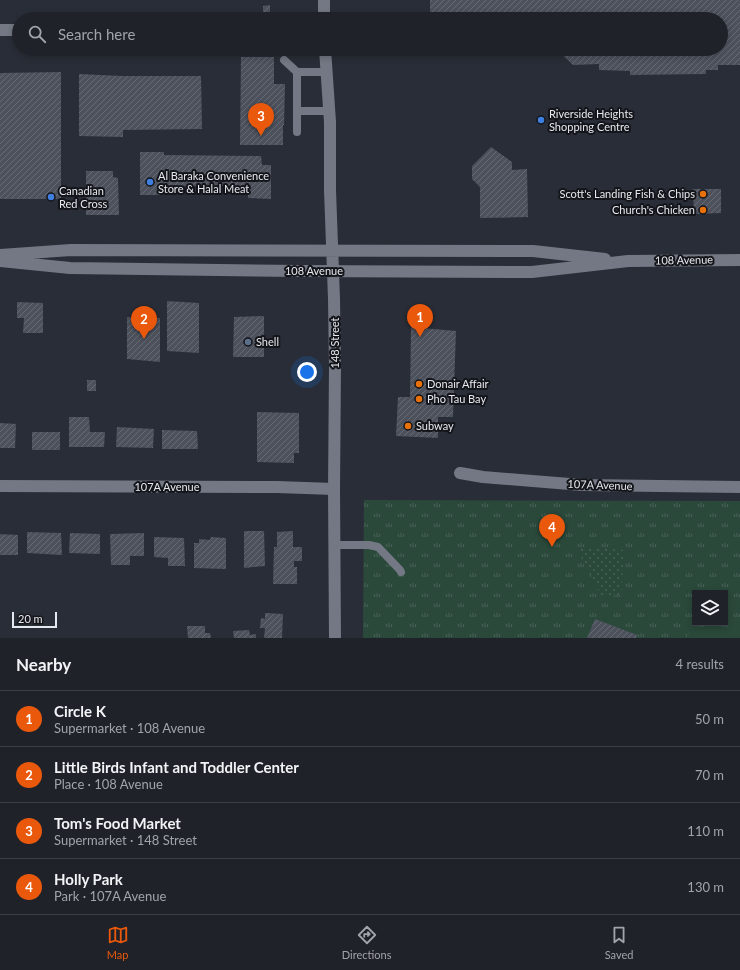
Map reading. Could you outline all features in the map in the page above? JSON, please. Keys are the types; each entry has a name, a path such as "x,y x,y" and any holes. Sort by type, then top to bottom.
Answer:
{"main road":[{"path":"324,0 324,12"},
{"path":"0,30 12,30"},
{"name":"148 Street","path":"325,56 330,122 330,190 335,366 335,638"},
{"name":"108 Avenue","path":"0,255 71,250 533,251 628,261"},
{"name":"108 Avenue","path":"0,261 70,268 532,272 628,261 740,260"},
{"name":"107A Avenue","path":"460,474 582,485 740,487"},
{"name":"107A Avenue","path":"0,486 277,487 334,489"}],"lane":[{"path":"284,60 297,72 326,72"},
{"path":"297,72 297,132"},
{"path":"297,111 329,111"},
{"path":"334,545 369,545 378,547 401,572"}],"green space":[{"path":"364,500 740,501 740,638 363,638"},
{"path":"579,547 624,550 621,595 601,595 579,553"},
{"path":"694,631 740,631 740,638 686,638 688,634"}],"building":[{"path":"430,0 740,0 740,65 718,65 718,70 706,70 706,74 630,75 630,71 599,70 599,64 573,65 563,56 728,56 728,12 430,12"},
{"path":"270,5 270,12 263,12 263,6"},
{"path":"241,57 274,57 274,84 285,84 283,145 240,145"},
{"path":"61,72 61,199 0,199 0,73"},
{"path":"79,74 122,76 201,76 202,129 123,130 123,137 79,136"},
{"path":"491,147 512,162 512,170 527,169 528,217 480,218 480,187 472,179 472,166"},
{"path":"140,152 164,152 164,155 261,156 262,165 271,165 271,199 248,198 248,192 240,192 240,186 166,186 166,192 161,192 161,195 140,195"},
{"path":"86,171 113,171 113,177 118,178 119,215 86,215"},
{"path":"693,189 721,189 721,213 694,214"},
{"path":"167,301 199,303 199,353 167,351"},
{"path":"17,302 43,303 43,333 23,333 24,318 17,318"},
{"path":"264,316 264,357 233,357 234,317"},
{"path":"127,317 160,318 160,362 127,359"},
{"path":"411,327 456,331 453,417 438,417 438,438 396,436 398,397 410,397"},
{"path":"87,380 96,380 96,391 87,391"},
{"path":"257,412 299,413 299,453 294,453 294,463 257,462"},
{"path":"69,417 89,417 90,432 105,432 104,447 69,447"},
{"path":"0,423 16,424 15,448 0,448"},
{"path":"117,427 154,429 153,448 116,447"},
{"path":"162,430 197,431 198,449 162,449"},
{"path":"32,432 60,432 60,450 32,450"},
{"path":"244,531 264,531 265,566 244,568"},
{"path":"293,531 293,547 302,547 302,561 294,561 294,567 297,567 297,584 273,584 274,547 277,547 277,532"},
{"path":"27,532 61,533 62,555 27,553"},
{"path":"70,533 100,534 100,554 69,553"},
{"path":"144,533 144,556 130,556 130,565 111,565 110,534"},
{"path":"0,534 18,535 18,555 0,555"},
{"path":"154,537 184,538 185,566 168,566 168,558 154,557"},
{"path":"211,537 226,538 226,569 194,568 194,543 199,543 199,539 210,540"},
{"path":"265,613 283,614 282,638 264,638 265,628 260,628 261,618 265,619"},
{"path":"595,619 637,635 636,638 587,638"},
{"path":"187,626 205,626 205,633 210,633 211,638 188,638"},
{"path":"249,630 250,635 256,634 256,638 234,638 233,631"}],"place":[{"name":"Riverside Heights Shopping Centre","path":"541,120"},
{"name":"Tom's Food Market","path":"261,136"},
{"name":"Al Baraka Convenience Store & Halal Meat","path":"150,182"},
{"name":"Scott's Landing Fish & Chips","path":"703,194"},
{"name":"Canadian Red Cross","path":"51,197"},
{"name":"Church's Chicken","path":"703,210"},
{"name":"Circle K","path":"420,337"},
{"name":"Little Birds Infant and Toddler Center","path":"144,339"},
{"name":"Shell","path":"248,342"},
{"name":"Donair Affair","path":"419,384"},
{"name":"Pho Tau Bay","path":"419,399"},
{"name":"Subway","path":"408,426"},
{"name":"Holly Park","path":"552,547"}]}
